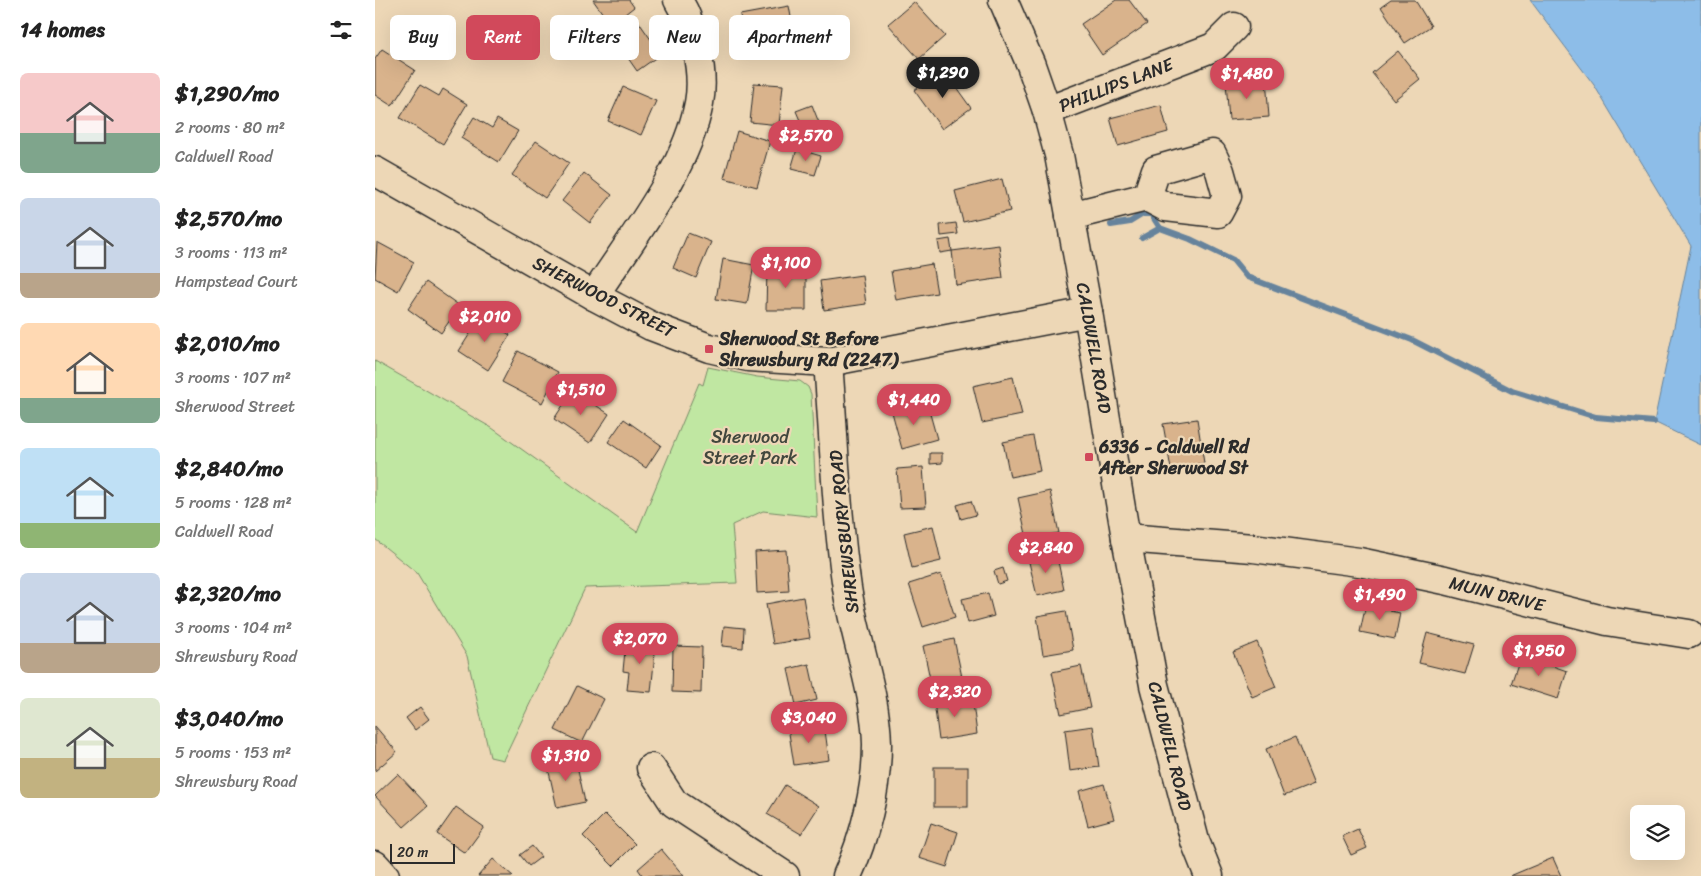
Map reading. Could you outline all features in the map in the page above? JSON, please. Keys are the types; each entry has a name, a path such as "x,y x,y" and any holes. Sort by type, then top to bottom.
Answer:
{"street":[{"path":"595,296 672,176 692,130 700,101 699,67 696,43 678,0"},
{"name":"CALDWELL ROAD","path":"1003,0 1031,65 1047,111 1059,155 1088,312 1125,538 1154,685 1195,841 1209,876"},
{"name":"PHILLIPS LANE","path":"1047,111 1214,47 1234,27"},
{"name":"SHERWOOD STREET","path":"375,170 651,326 709,348 748,357 828,362 1088,312"},
{"path":"1070,216 1147,198"},
{"name":"SHREWSBURY ROAD","path":"828,362 846,580 873,711 877,744 874,782 864,827 847,876"},
{"name":"MUIN DRIVE","path":"1125,538 1253,548 1359,562 1445,580 1607,621 1689,634"},
{"path":"651,768 674,803 785,876"},
{"path":"375,865 385,876"}],"green space":[{"name":"Sherwood Street Park","path":"375,361 492,428 637,532 699,383 703,385 708,367 757,377 800,381 808,387 811,394 817,517 763,511 732,525 737,583 585,588 503,760 490,757 467,656 417,573 375,539"}],"water":[{"path":"1530,0 1701,0 1701,445 1654,422 1691,246 1594,85"}],"building":[{"path":"593,0 629,0 634,7 624,15 604,15"},
{"path":"1116,0 1129,0 1147,24 1102,55 1081,24"},
{"path":"1391,0 1415,0 1431,26 1405,43 1381,7"},
{"path":"914,2 945,36 919,59 888,24"},
{"path":"789,6 791,15 740,15"},
{"path":"639,22 649,37 649,60 653,60 637,71 629,60 639,60"},
{"path":"382,49 390,54 390,60 399,60 415,70 392,106 375,95 375,59"},
{"path":"1398,51 1420,79 1394,100 1372,73"},
{"path":"943,69 971,108 942,129 914,90"},
{"path":"1266,79 1269,117 1229,120 1226,82"},
{"path":"754,83 783,85 779,125 750,122"},
{"path":"420,85 439,96 443,89 467,104 443,144 400,118"},
{"path":"623,87 656,101 641,135 608,121"},
{"path":"812,105 825,138 810,144 796,111"},
{"path":"1161,105 1168,132 1118,146 1110,118"},
{"path":"474,117 492,128 497,119 518,131 499,162 461,138"},
{"path":"737,131 770,141 757,187 724,178"},
{"path":"536,141 569,163 545,198 512,175"},
{"path":"797,149 821,156 815,175 791,169"},
{"path":"584,173 612,195 590,223 562,201"},
{"path":"1002,179 1010,211 963,222 955,191"},
{"path":"956,223 958,234 941,236 940,225"},
{"path":"688,233 711,242 696,278 673,268"},
{"path":"950,239 952,251 940,253 938,241"},
{"path":"377,242 414,262 398,291 375,278"},
{"path":"999,245 1003,278 956,285 952,251"},
{"path":"723,259 754,265 747,304 716,299"},
{"path":"932,264 937,293 896,300 891,271"},
{"path":"767,268 806,268 806,310 766,310"},
{"path":"862,275 866,304 824,310 820,281"},
{"path":"426,282 460,306 441,333 408,309"},
{"path":"481,316 510,335 488,370 459,351"},
{"path":"518,351 558,372 542,403 502,382"},
{"path":"1013,377 1022,415 982,423 973,386"},
{"path":"573,390 609,414 590,443 554,419"},
{"path":"927,403 937,439 902,449 892,412"},
{"path":"624,419 661,445 646,468 608,442"},
{"path":"1197,419 1204,463 1171,469 1163,424"},
{"path":"1033,436 1040,471 1010,477 1003,442"},
{"path":"930,453 942,453 942,463 930,464"},
{"path":"923,467 926,507 900,508 897,469"},
{"path":"1050,491 1059,533 1027,539 1018,498"},
{"path":"971,501 976,515 961,519 957,505"},
{"path":"933,526 941,561 912,568 904,533"},
{"path":"786,550 789,591 757,593 755,552"},
{"path":"1056,552 1064,590 1037,596 1028,558"},
{"path":"1003,568 1007,581 998,584 994,571"},
{"path":"941,574 955,617 923,627 909,584"},
{"path":"988,593 994,616 968,623 962,599"},
{"path":"803,597 810,638 773,644 766,604"},
{"path":"1377,601 1391,604 1390,611 1400,613 1395,639 1360,632 1366,604 1376,606"},
{"path":"1066,611 1073,650 1043,655 1037,616"},
{"path":"724,626 744,628 743,648 722,646"},
{"path":"1427,633 1474,645 1465,674 1419,663"},
{"path":"954,639 963,682 932,688 923,646"},
{"path":"626,640 656,643 651,692 627,690 629,672 623,671"},
{"path":"1257,642 1276,687 1252,697 1233,652"},
{"path":"673,646 702,647 701,693 672,692"},
{"path":"1521,655 1567,671 1558,699 1511,684"},
{"path":"809,664 817,700 796,705 788,669"},
{"path":"1081,666 1090,708 1061,714 1052,672"},
{"path":"577,686 604,699 582,743 555,730"},
{"path":"972,696 977,734 939,740 934,702"},
{"path":"420,707 429,719 415,730 406,718"},
{"path":"824,723 829,760 794,765 788,727"},
{"path":"375,726 397,752 375,771"},
{"path":"1093,726 1099,767 1070,771 1065,730"},
{"path":"1295,737 1314,784 1284,796 1266,749"},
{"path":"575,756 585,802 557,808 547,763"},
{"path":"934,767 968,767 968,807 934,807"},
{"path":"398,774 428,806 404,827 375,796"},
{"path":"1104,784 1114,819 1088,826 1079,791"},
{"path":"785,785 819,806 801,834 767,814"},
{"path":"456,807 484,827 465,853 437,834"},
{"path":"605,814 635,844 613,866 583,836"},
{"path":"931,823 958,832 947,867 919,858"},
{"path":"1358,829 1367,848 1351,855 1342,836"},
{"path":"532,846 541,857 529,866 520,855"},
{"path":"661,849 684,876 643,876 638,869"},
{"path":"1553,858 1561,876 1510,876"},
{"path":"493,859 513,876 478,876"}],"waterway":[{"path":"1111,225 1130,222 1143,214 1151,214 1160,228"},
{"path":"1142,238 1160,228 1190,239 1233,260 1247,277 1412,340 1512,391 1596,417 1654,422"}],"place":[{"name":"Sherwood St Before Shrewsbury Rd (2247)","path":"709,349"},
{"name":"6336 - Caldwell Rd After Sherwood St","path":"1089,457"}]}
